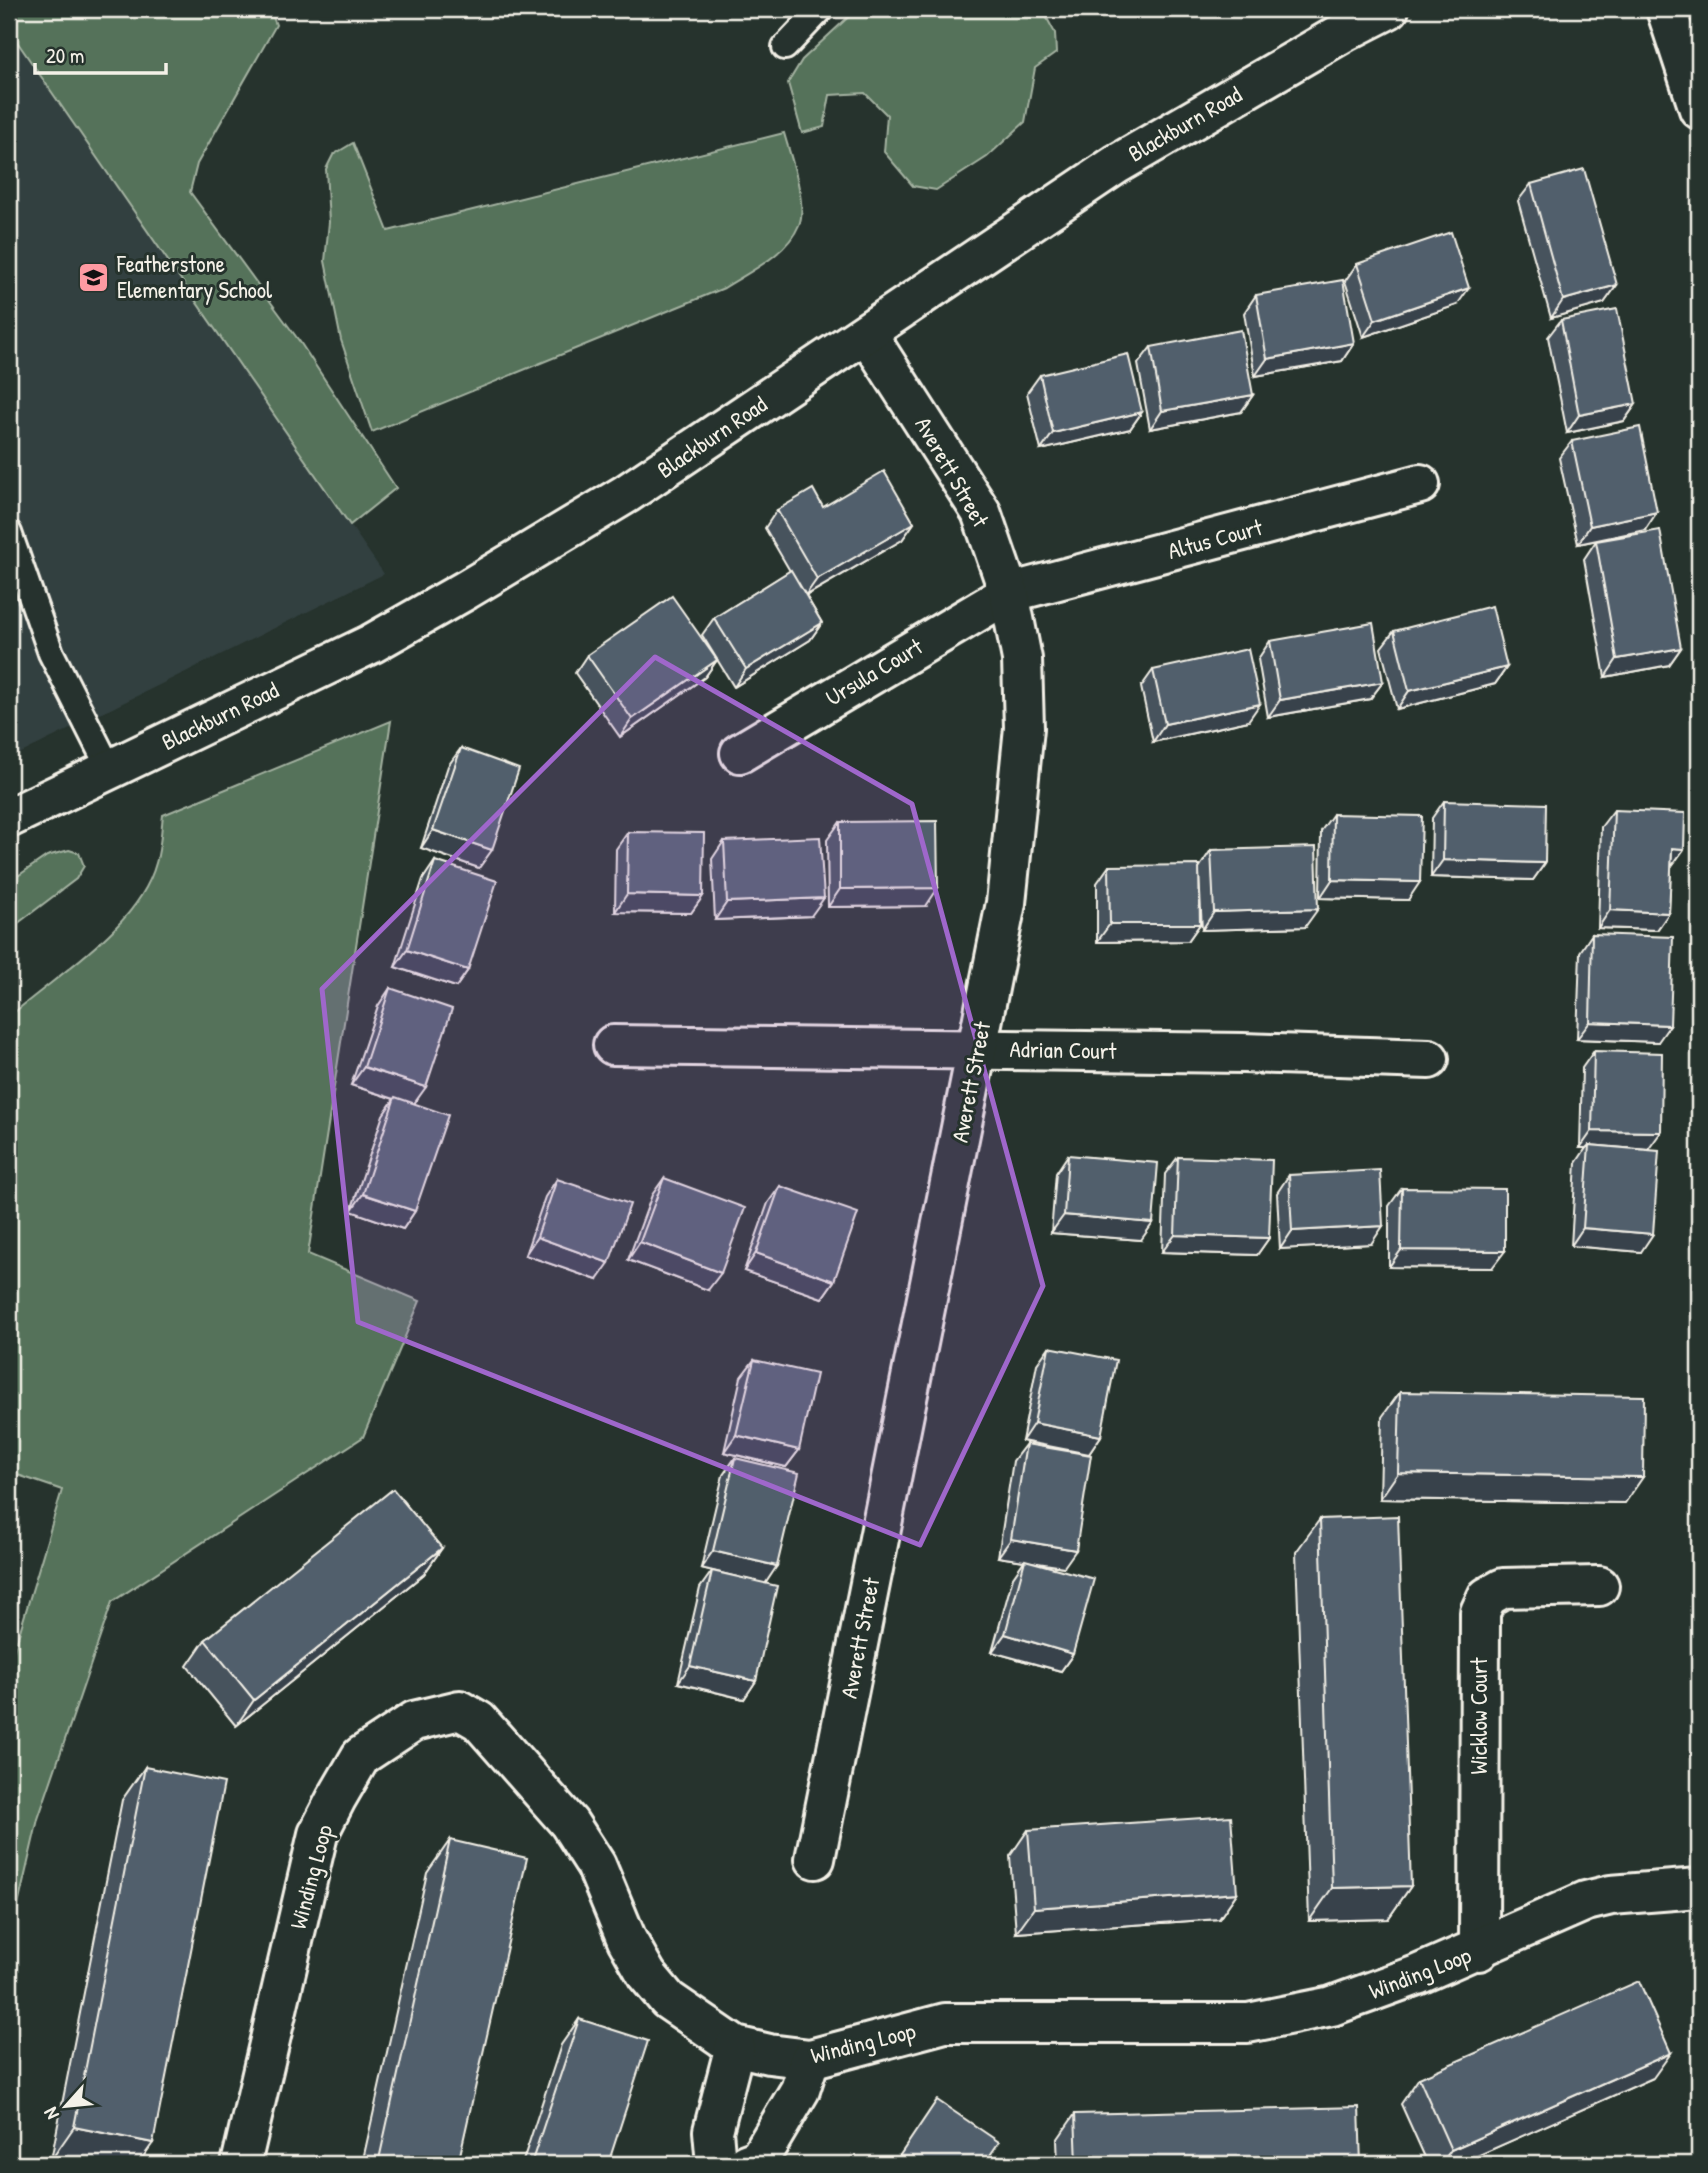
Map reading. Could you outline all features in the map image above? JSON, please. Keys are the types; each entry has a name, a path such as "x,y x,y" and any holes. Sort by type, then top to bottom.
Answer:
{"street":[{"name":"Blackburn Road","path":"9,818 383,637 626,494 1117,164 1344,32 1389,9"},
{"path":"1666,9 1699,108"},
{"name":"Averett Street","path":"815,1859 1006,903 1024,728 1022,659 1010,593 981,512 867,334"},
{"name":"Altus Court","path":"1010,593 1420,484"},
{"name":"Ursula Court","path":"740,753 1010,593"},
{"name":"Adrian Court","path":"614,1045 977,1049 1429,1059"},
{"name":"Wicklow Court","path":"1479,1951 1480,1612 1488,1597 1503,1588 1599,1586"},
{"name":"Winding Loop","path":"241,2164 318,1834 360,1756 414,1721 440,1712 460,1710 479,1721 569,1823 596,1865 627,1940 647,1975 668,2000 735,2046 810,2059 945,2023 1248,2023 1332,2006 1479,1951 1586,1901 1611,1895 1699,1888"},
{"path":"716,2164 713,2131 735,2046"},
{"path":"746,2164 758,2159 779,2125 800,2090 810,2059"}],"lane":[{"path":"785,47 821,9"},
{"path":"9,533 51,653 110,770"}],"highlighted area":[{"path":"655,657 912,804 1043,1286 920,1545 358,1322 322,989"}],"shaded area":[{"name":"Featherstone Elementary School","path":"9,30 384,574 9,759"}],"green space":[{"path":"9,9 270,9 276,25 197,164 190,192 300,342 396,488 350,525 9,30"},
{"path":"857,9 1042,9 1055,33 1056,53 1035,68 1025,122 987,157 936,190 913,186 884,152 887,115 865,93 830,95 824,127 802,133 788,83 802,60"},
{"path":"784,133 797,179 801,216 793,236 766,262 724,288 372,432 341,340 325,261 329,222 326,169 333,155 353,143 388,231"},
{"path":"391,721 308,1254 420,1301 363,1437 112,1602 38,1819 9,1944 9,1668 62,1490 9,1472 9,1017 94,948 132,908 147,886 156,863 163,815"},
{"path":"69,850 79,853 84,866 76,879 9,930 9,882 47,856"}],"building":[{"path":"1584,169 1617,285 1563,300 1531,184"},
{"path":"1451,232 1469,288 1375,320 1357,264"},
{"path":"1343,280 1354,343 1267,359 1256,295"},
{"path":"1617,309 1636,404 1579,415 1561,320"},
{"path":"1241,330 1253,395 1162,411 1151,347"},
{"path":"1128,354 1142,412 1053,433 1040,375"},
{"path":"1640,427 1657,512 1590,526 1572,441"},
{"path":"884,471 914,523 817,579 777,510 813,489 823,507"},
{"path":"1660,530 1681,648 1617,659 1596,541"},
{"path":"791,570 822,623 746,669 714,618"},
{"path":"672,596 717,660 632,719 587,655"},
{"path":"1492,606 1507,667 1409,691 1394,631"},
{"path":"1373,623 1383,682 1280,700 1270,641"},
{"path":"1248,649 1260,704 1165,724 1153,670"},
{"path":"461,748 519,769 492,850 433,830"},
{"path":"1444,801 1546,804 1545,863 1443,860"},
{"path":"1614,810 1685,813 1684,849 1672,848 1669,913 1610,910"},
{"path":"1333,814 1422,816 1420,882 1332,880"},
{"path":"937,821 938,888 840,889 840,822"},
{"path":"628,832 704,833 703,896 627,894"},
{"path":"820,837 824,898 727,902 724,841"},
{"path":"1316,847 1318,909 1214,912 1211,850"},
{"path":"435,861 497,881 468,970 407,950"},
{"path":"1199,865 1200,924 1110,924 1109,866"},
{"path":"1592,934 1673,937 1670,1025 1590,1022"},
{"path":"390,988 452,1009 426,1087 364,1067"},
{"path":"1594,1051 1662,1053 1661,1132 1592,1131"},
{"path":"395,1097 448,1115 415,1211 363,1194"},
{"path":"1589,1145 1659,1151 1653,1234 1583,1228"},
{"path":"1068,1155 1158,1163 1153,1223 1064,1215"},
{"path":"1178,1157 1272,1160 1269,1238 1175,1235"},
{"path":"1380,1170 1383,1226 1292,1231 1289,1175"},
{"path":"664,1178 745,1208 721,1273 640,1242"},
{"path":"557,1179 630,1204 609,1263 537,1237"},
{"path":"780,1186 858,1213 834,1281 756,1253"},
{"path":"1402,1188 1505,1189 1505,1251 1401,1250"},
{"path":"1049,1347 1116,1360 1101,1436 1034,1423"},
{"path":"754,1360 816,1374 799,1450 736,1435"},
{"path":"1400,1392 1644,1396 1643,1477 1398,1473"},
{"path":"1026,1444 1091,1455 1076,1550 1011,1539"},
{"path":"735,1458 799,1473 777,1566 713,1551"},
{"path":"393,1489 442,1548 254,1700 205,1640"},
{"path":"1398,1516 1411,1886 1332,1888 1320,1519"},
{"path":"1025,1560 1094,1579 1073,1654 1005,1634"},
{"path":"712,1571 777,1586 756,1681 690,1666"},
{"path":"145,1767 224,1783 153,2143 74,2127"},
{"path":"1231,1816 1237,1893 1034,1908 1028,1830"},
{"path":"450,1840 527,1858 458,2164 378,2164"},
{"path":"1639,1981 1671,2053 1451,2150 1419,2078"},
{"path":"579,2019 648,2041 608,2164 531,2164"},
{"path":"937,2100 999,2142 984,2164 894,2164"},
{"path":"1359,2107 1361,2164 1077,2164 1075,2114"}],"place":[{"name":"Featherstone Elementary School","path":"94,277"}]}
